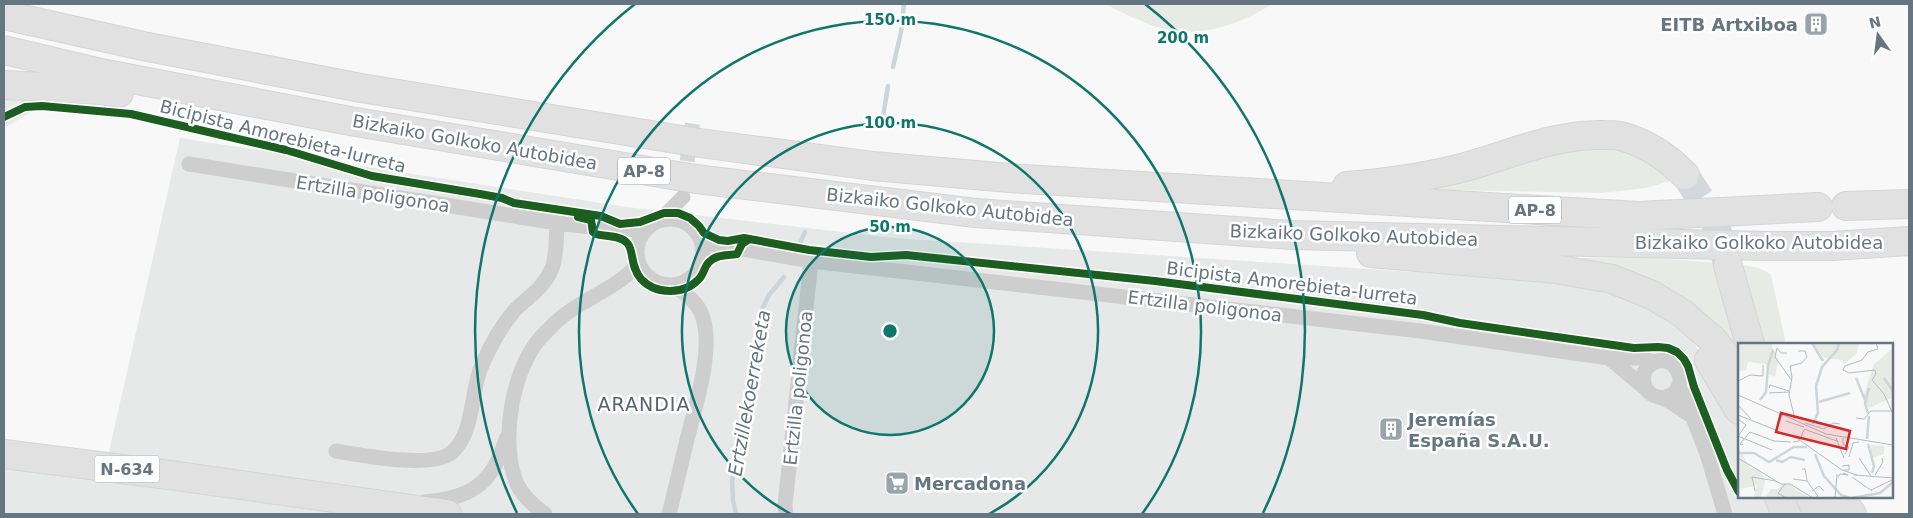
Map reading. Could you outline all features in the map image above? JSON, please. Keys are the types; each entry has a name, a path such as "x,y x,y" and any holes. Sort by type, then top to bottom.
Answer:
{"highway":[{"path":"20,4 142,46"},
{"name":"Bizkaiko Golkoko Autobidea","path":"4,15 142,46 371,90 700,143 873,166 1009,178 1638,216 1818,207"},
{"name":"Bizkaiko Golkoko Autobidea","path":"4,50 101,73 350,121 696,180 976,212 1292,235 1767,246 1832,246 1909,241"},
{"path":"4,85 100,90 228,110 350,121"},
{"path":"1253,193 1366,184 1453,170 1557,138 1595,135 1623,136 1652,148 1672,162 1685,175"},
{"name":"Bizkaiko Golkoko Autobidea","path":"1846,206 1909,204"},
{"path":"1292,235 1333,250 1556,269 1612,279 1652,295 1682,313 1713,340 1732,362 1729,377 1738,419"},
{"path":"1728,266 1750,343"},
{"path":"1729,377 1738,407"},
{"name":"N-634","path":"4,454 251,486 382,509 447,514"},
{"path":"1779,498 1786,514"},
{"path":"1792,498 1797,514"},
{"path":"1800,498 1808,514"},
{"path":"1811,498 1820,514"},
{"path":"1823,498 1831,514"},
{"path":"1832,498 1841,514"},
{"path":"1840,498 1852,514"},
{"path":"1854,498 1865,514"}],"street":[{"name":"Ertzilla poligonoa","path":"189,164 557,223 617,230 646,229"},
{"path":"652,280 642,269 637,247 646,229 660,220 682,197 687,223"},
{"path":"660,220 677,220 687,223 699,236 702,243 702,261"},
{"path":"336,451 396,460 433,460 451,453 464,436 480,368 497,332 516,309 542,286 553,266 557,223"},
{"path":"617,230 637,247"},
{"name":"Ertzilla poligonoa","path":"702,243 708,242 811,261 1420,330 1604,357 1640,358 1654,362"},
{"path":"622,279 634,278 673,285 680,284 692,277 702,261 713,254 737,248"},
{"name":"Ertzilla poligonoa","path":"786,514 785,505 811,261"},
{"path":"382,509 464,495 480,485 500,456 508,433 518,379 528,356 542,335 566,314 622,279 639,262"},
{"path":"670,509 700,387 705,357 706,336 697,289 692,277"},
{"path":"673,285 693,301 701,313"},
{"path":"1604,357 1656,397 1662,398 1692,416"},
{"path":"1646,389 1643,383 1645,371 1654,362 1661,361 1673,364 1680,374 1678,387 1672,395 1662,398"},
{"path":"1678,387 1685,396 1725,514"},
{"path":"508,433 511,465 518,485 528,500 545,514"}],"shaded area":[{"path":"1105,4 1272,4 1245,19 1216,29 1185,32 1154,26"},
{"path":"4,97 36,98 35,110 4,128"},
{"path":"180,138 627,207 894,238 1554,281 1630,299 1686,328 1738,425 1738,498 1773,498 1781,514 4,514 4,465 103,478"},
{"path":"1623,145 1677,179 1646,188 1603,193 1401,189 1560,147"},
{"path":"1555,258 1653,258 1719,263 1738,354 1699,310 1683,297 1653,281 1604,267"},
{"path":"1739,265 1756,267 1771,275 1786,343 1762,343"}],"waterway":[{"name":"Ertzillekoerreketa","path":"893,67 901,32 904,4"},
{"name":"Ertzillekoerreketa","path":"883,117 888,86"},
{"name":"Ertzillekoerreketa","path":"800,243 805,232"},
{"name":"Ertzillekoerreketa","path":"736,514 732,480 742,443 744,406 760,340 760,313 769,295 784,277"}],"tunnel":[{"path":"684,184 693,120"},
{"path":"1685,175 1714,219 1728,266"}],"cycle path":[{"name":"Bicipista Amorebieta-Iurreta","path":"4,117 25,107 42,106 131,114 286,150 372,176 502,198 514,203 601,216 620,224 640,222 664,213 678,213 690,218 704,233 719,240 728,241 744,238 809,250 871,257 906,255 1155,281 1423,315 1460,323 1634,348 1668,348 1677,352 1688,366 1694,387 1727,470 1738,490"},
{"path":"578,217 591,220 593,232 596,234 620,238 628,244 635,269 641,279 654,288 662,290 678,290 693,284 701,277 707,264 712,259 719,256 737,254 742,244 748,240"}],"place":[{"name":"EITB Artxiboa","path":"1816,24"},
{"name":"Jeremías España S.A.U.","path":"1391,429"},
{"name":"Mercadona","path":"897,483"}],"district":[{"name":"ARANDIA","path":"644,404"}]}
